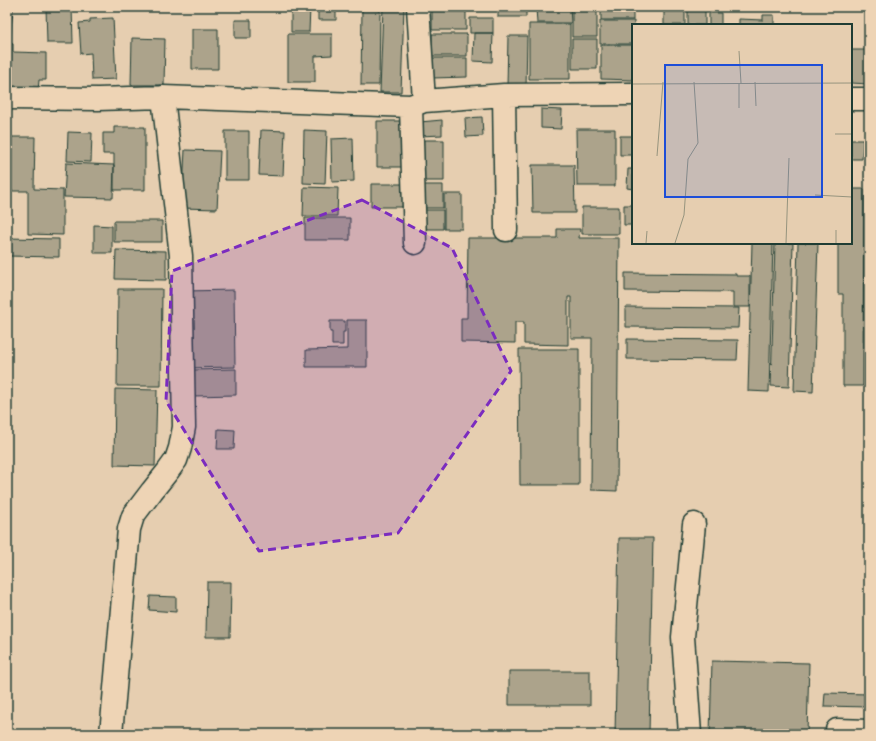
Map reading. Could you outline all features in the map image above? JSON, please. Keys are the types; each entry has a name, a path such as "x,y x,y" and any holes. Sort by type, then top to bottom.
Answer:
{"street":[{"path":"415,242 418,7"},
{"path":"7,98 98,99 163,96 417,103 504,95 632,94"},
{"path":"504,95 506,230"},
{"path":"110,734 129,529 133,516 176,460 183,437 184,427 180,256 163,96"},
{"path":"852,99 869,99"},
{"path":"690,734 683,637 694,524"},
{"path":"837,730 869,731"}],"highlighted area":[{"path":"362,200 452,248 511,371 398,533 259,551 166,401 172,271"}],"building":[{"path":"7,7 13,7 10,40 7,39"},
{"path":"46,7 72,7 73,43 47,43"},
{"path":"291,7 310,7 309,32 291,32"},
{"path":"318,7 336,7 336,20 318,20"},
{"path":"383,7 404,7 401,92 380,92"},
{"path":"432,7 466,7 466,30 432,30"},
{"path":"479,7 490,7 490,9 479,9"},
{"path":"498,7 526,7 526,17 498,17"},
{"path":"570,7 571,23 537,23 536,8"},
{"path":"601,7 633,7 633,20 601,20"},
{"path":"664,7 685,7 685,24 664,24"},
{"path":"688,7 705,7 705,24 688,24"},
{"path":"759,7 800,7 759,8"},
{"path":"362,9 380,10 379,85 361,85"},
{"path":"572,9 597,9 597,37 572,37"},
{"path":"709,13 721,13 721,24 709,24"},
{"path":"763,15 774,15 774,24 739,24 739,19 763,20"},
{"path":"113,18 116,79 92,80 91,53 81,54 79,23 90,22 90,19"},
{"path":"470,18 493,18 493,33 470,33"},
{"path":"235,20 251,20 251,38 235,38"},
{"path":"600,21 634,21 634,24 632,24 632,44 600,44"},
{"path":"529,24 570,24 570,79 529,79"},
{"path":"192,29 218,29 218,69 192,69"},
{"path":"474,33 493,33 492,62 473,61"},
{"path":"288,34 332,34 332,55 315,56 315,82 288,82"},
{"path":"432,34 467,34 467,56 432,56"},
{"path":"508,36 527,36 526,88 507,87"},
{"path":"132,38 165,39 164,85 131,85"},
{"path":"572,39 597,39 597,69 572,69"},
{"path":"7,43 13,44 13,52 46,53 46,80 39,80 38,91 7,90"},
{"path":"601,45 632,45 632,80 601,79"},
{"path":"852,50 869,50 869,84 852,83"},
{"path":"432,58 467,58 467,77 432,78"},
{"path":"541,109 562,110 561,129 541,128"},
{"path":"482,117 483,136 466,137 465,118"},
{"path":"442,120 442,135 420,136 420,122"},
{"path":"377,121 402,121 402,167 377,167"},
{"path":"114,127 145,127 145,190 114,190 114,154 103,154 103,133 114,133"},
{"path":"576,129 615,129 615,186 577,186"},
{"path":"261,130 285,131 283,176 259,175"},
{"path":"304,130 327,131 325,184 303,183"},
{"path":"225,131 249,131 249,180 225,180"},
{"path":"68,132 92,133 91,162 67,161"},
{"path":"620,136 632,136 632,155 620,155"},
{"path":"7,137 35,137 34,189 63,190 63,235 28,234 28,191 7,191"},
{"path":"353,138 354,181 332,182 331,139"},
{"path":"421,140 444,140 444,181 421,181"},
{"path":"852,140 863,140 862,159 852,159"},
{"path":"185,150 220,151 217,209 182,208"},
{"path":"66,163 114,165 113,198 64,197"},
{"path":"532,165 574,165 575,213 533,213"},
{"path":"628,169 632,169 632,189 627,188"},
{"path":"869,178 869,287 868,287"},
{"path":"371,184 409,184 409,207 371,207"},
{"path":"421,185 443,185 443,208 421,208"},
{"path":"304,187 338,188 337,216 303,216"},
{"path":"852,189 864,189 863,386 843,386 843,294 838,294 838,244 852,244"},
{"path":"444,194 462,194 462,229 444,229"},
{"path":"624,205 632,205 632,225 624,225"},
{"path":"582,207 619,207 619,234 582,234"},
{"path":"421,210 443,210 443,229 421,229"},
{"path":"305,218 350,218 350,240 305,240"},
{"path":"114,221 162,221 162,242 114,242"},
{"path":"94,225 112,226 112,253 94,253"},
{"path":"557,229 580,229 579,238 619,238 617,491 591,490 592,338 571,338 571,297 568,297 568,345 524,344 524,322 515,322 515,343 461,342 461,318 467,318 468,238 557,238"},
{"path":"7,238 59,239 59,257 7,256"},
{"path":"752,244 773,244 769,392 748,391"},
{"path":"775,244 793,244 789,387 771,386"},
{"path":"798,244 818,244 813,392 794,391"},
{"path":"116,250 166,251 166,280 115,279"},
{"path":"625,273 736,274 736,276 750,276 750,307 733,307 733,292 625,291"},
{"path":"118,289 162,289 161,386 117,386"},
{"path":"234,290 235,367 185,368 184,291"},
{"path":"869,291 869,315 868,315"},
{"path":"626,307 739,308 738,328 626,327"},
{"path":"347,320 367,320 367,367 306,367 306,350 347,349"},
{"path":"330,321 345,321 343,345 332,345"},
{"path":"867,329 869,329 869,350 867,350"},
{"path":"627,339 738,340 737,360 627,359"},
{"path":"519,349 579,349 579,485 520,485"},
{"path":"869,364 869,387 868,387"},
{"path":"236,369 236,395 193,396 192,370"},
{"path":"115,389 157,390 155,466 114,465"},
{"path":"218,429 235,430 234,449 217,449"},
{"path":"619,538 653,538 649,734 615,734"},
{"path":"207,582 231,582 230,637 206,637"},
{"path":"150,596 176,597 176,612 149,610"},
{"path":"712,661 809,663 807,734 710,734"},
{"path":"509,671 590,671 590,705 509,705"},
{"path":"825,693 869,694 869,707 824,706"},
{"path":"149,732 182,732 182,734 149,734"}]}
